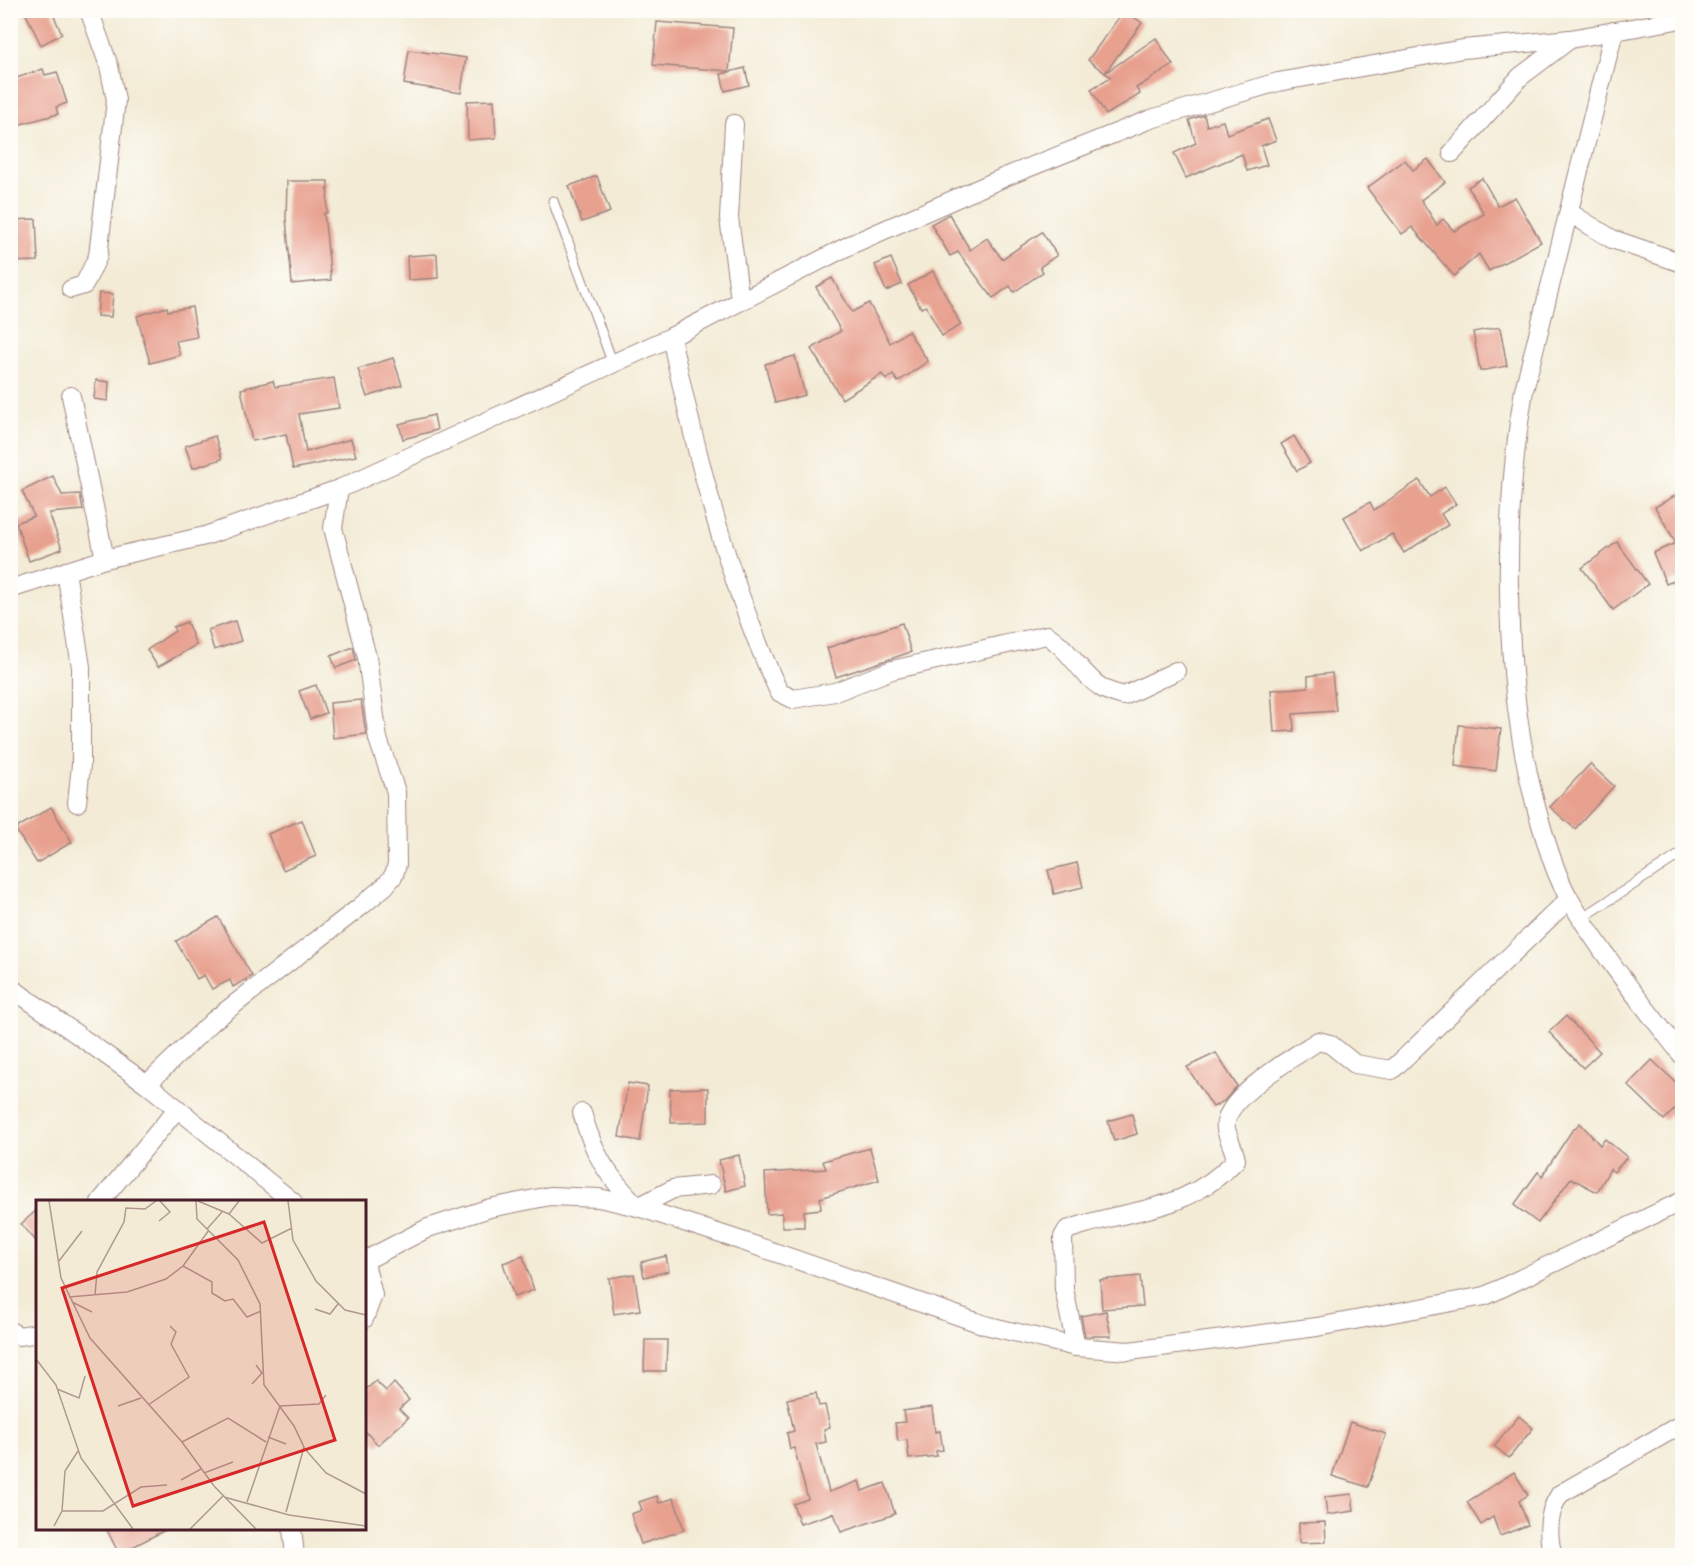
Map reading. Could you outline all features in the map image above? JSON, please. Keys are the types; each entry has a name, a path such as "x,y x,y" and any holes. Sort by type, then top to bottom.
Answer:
{"street":[{"path":"70,288 84,285 98,256 116,100 109,66 89,10"},
{"path":"10,589 105,559 205,536 339,489 671,337 850,245 1005,177 1151,119 1278,82 1463,49 1570,39 1683,19"},
{"path":"1614,31 1578,167 1570,213 1524,390 1514,446 1510,541 1515,673 1522,749 1530,789 1551,858 1569,899 1631,991 1683,1054"},
{"path":"1452,153 1520,77 1570,39"},
{"path":"734,124 729,218 740,300"},
{"path":"1570,213 1612,239 1683,263"},
{"path":"671,337 709,495 759,648 779,692 794,699 835,692 892,670 1047,635 1071,654 1089,678 1103,690 1124,696 1176,671"},
{"path":"71,396 105,559"},
{"path":"147,1084 213,1021 259,988 385,886 397,864 396,792 378,739 367,657 333,528 339,489"},
{"path":"66,571 81,667 81,765 76,803"},
{"path":"1076,1347 1064,1289 1063,1237 1067,1230 1185,1198 1222,1175 1236,1160 1233,1143 1225,1128 1227,1116 1259,1078 1318,1041 1330,1044 1355,1064 1392,1070 1569,899"},
{"path":"10,987 147,1084 291,1200"},
{"path":"102,1200 177,1109"},
{"path":"582,1113 592,1146 609,1176 638,1207"},
{"path":"638,1207 673,1189 711,1185"},
{"path":"366,1259 428,1228 490,1208 550,1196 599,1198 638,1207 985,1325 1076,1347 1129,1351 1317,1327 1485,1296 1683,1201"},
{"path":"366,1264 374,1295 366,1314"},
{"path":"13,1335 36,1333"},
{"path":"1553,1556 1549,1519 1552,1504 1560,1494 1683,1424"},
{"path":"292,1530 295,1556"}],"lane":[{"path":"553,201 613,364"},
{"path":"1582,918 1683,853"}],"building":[{"path":"24,10 51,10 62,34 41,45"},
{"path":"1124,10 1142,23 1105,73 1088,60"},
{"path":"657,22 733,28 729,71 653,65"},
{"path":"1156,38 1173,65 1136,88 1140,94 1106,115 1091,89 1111,77 1105,73"},
{"path":"409,50 466,58 461,93 404,84"},
{"path":"745,68 749,85 725,91 721,74"},
{"path":"43,69 45,75 57,72 67,103 56,107 58,114 10,127 10,80"},
{"path":"494,100 496,138 468,140 467,101"},
{"path":"1204,115 1207,126 1223,121 1227,134 1268,119 1276,140 1261,146 1267,165 1247,171 1242,154 1186,178 1174,153 1196,143 1189,120"},
{"path":"1428,159 1445,182 1421,200 1437,225 1443,219 1454,231 1484,214 1468,187 1482,178 1498,206 1515,197 1541,242 1489,271 1479,254 1454,276 1412,227 1402,234 1367,188 1405,160 1413,170"},
{"path":"597,176 610,212 582,222 569,186"},
{"path":"287,181 328,181 327,213 324,213 331,280 292,284 286,218"},
{"path":"949,214 970,250 987,238 1002,259 1042,232 1057,255 1040,267 1043,272 1014,292 1010,286 993,298 958,252 950,256 931,224"},
{"path":"36,219 38,261 10,262 10,220"},
{"path":"437,254 438,278 408,280 407,256"},
{"path":"891,258 902,284 886,291 875,265"},
{"path":"933,271 961,325 942,336 926,306 921,308 908,285"},
{"path":"832,278 852,312 869,303 890,343 908,331 928,361 898,382 893,375 886,380 882,374 842,399 811,349 841,331 816,287"},
{"path":"99,293 113,294 111,317 97,316"},
{"path":"167,307 168,311 192,307 197,337 176,341 180,355 150,363 137,316"},
{"path":"1500,327 1507,366 1480,371 1473,332"},
{"path":"795,356 805,395 775,403 765,364"},
{"path":"393,358 402,385 367,397 358,369"},
{"path":"334,378 339,408 299,414 306,452 351,439 356,456 293,469 286,434 252,441 241,389 273,381 275,387"},
{"path":"96,380 109,382 108,401 94,399"},
{"path":"434,415 437,430 403,439 399,424"},
{"path":"215,436 222,459 193,468 185,446"},
{"path":"1294,436 1310,463 1297,471 1281,444"},
{"path":"53,476 62,495 80,494 83,510 49,513 62,549 29,561 16,523 34,516 22,491"},
{"path":"1419,480 1430,497 1445,487 1456,504 1441,514 1448,525 1404,553 1392,534 1363,551 1344,517 1370,502 1374,510"},
{"path":"1683,491 1683,577 1666,584 1653,553 1676,543 1655,507"},
{"path":"1617,542 1648,584 1613,610 1582,568"},
{"path":"235,621 241,641 214,650 208,630"},
{"path":"187,622 196,645 158,667 147,650 175,631 173,627"},
{"path":"902,623 911,652 836,677 827,648"},
{"path":"353,647 356,660 336,668 331,656"},
{"path":"1332,673 1336,711 1293,714 1294,731 1274,732 1271,690 1308,687 1308,676"},
{"path":"316,685 326,713 310,719 299,691"},
{"path":"361,700 366,734 333,738 330,703"},
{"path":"1459,725 1501,729 1496,771 1455,766"},
{"path":"1590,764 1614,786 1575,829 1550,807"},
{"path":"51,807 72,842 37,863 15,829"},
{"path":"302,820 316,856 283,870 268,834"},
{"path":"1077,863 1083,887 1054,894 1048,870"},
{"path":"218,917 252,976 233,987 230,980 212,989 204,975 197,979 176,941"},
{"path":"1566,1016 1600,1052 1583,1068 1549,1032"},
{"path":"1216,1053 1237,1086 1224,1101 1213,1107 1187,1067"},
{"path":"1652,1060 1683,1089 1683,1101 1664,1120 1628,1085"},
{"path":"628,1083 648,1086 640,1141 619,1137"},
{"path":"708,1088 708,1122 671,1123 670,1089"},
{"path":"1132,1114 1137,1134 1114,1141 1108,1121"},
{"path":"1580,1123 1600,1145 1605,1139 1627,1157 1614,1172 1610,1169 1597,1192 1571,1178 1538,1223 1514,1205 1538,1172 1542,1176 1571,1132"},
{"path":"870,1148 879,1180 820,1198 821,1209 804,1211 804,1227 782,1227 782,1213 767,1214 765,1173 826,1169 823,1161"},
{"path":"739,1155 745,1186 726,1191 719,1160"},
{"path":"36,1211 36,1241 21,1224"},
{"path":"523,1256 534,1290 514,1297 503,1263"},
{"path":"666,1256 669,1271 644,1277 641,1262"},
{"path":"634,1274 640,1310 614,1314 609,1278"},
{"path":"1140,1276 1143,1306 1102,1309 1100,1280"},
{"path":"1106,1311 1111,1336 1085,1336 1081,1316"},
{"path":"645,1340 667,1340 666,1371 644,1371"},
{"path":"376,1381 386,1391 394,1383 409,1400 399,1409 408,1418 378,1445 366,1432 366,1389"},
{"path":"816,1393 819,1406 825,1405 830,1427 824,1429 826,1442 816,1444 829,1492 859,1481 862,1491 885,1483 895,1514 841,1532 834,1513 800,1524 793,1504 808,1499 794,1448 790,1449 787,1433 794,1431 787,1399"},
{"path":"932,1407 935,1432 940,1431 943,1450 936,1451 937,1456 909,1459 907,1440 898,1441 895,1423 905,1422 903,1411"},
{"path":"1519,1416 1533,1428 1509,1458 1494,1446"},
{"path":"1350,1422 1386,1434 1368,1487 1332,1476"},
{"path":"1514,1472 1528,1495 1519,1501 1528,1525 1500,1536 1493,1517 1481,1525 1467,1502"},
{"path":"1352,1494 1354,1511 1327,1515 1325,1497"},
{"path":"657,1496 659,1503 674,1498 684,1530 641,1544 631,1514 642,1510 639,1502"},
{"path":"1325,1522 1326,1542 1299,1543 1299,1523"},
{"path":"107,1530 165,1530 119,1554"}]}
